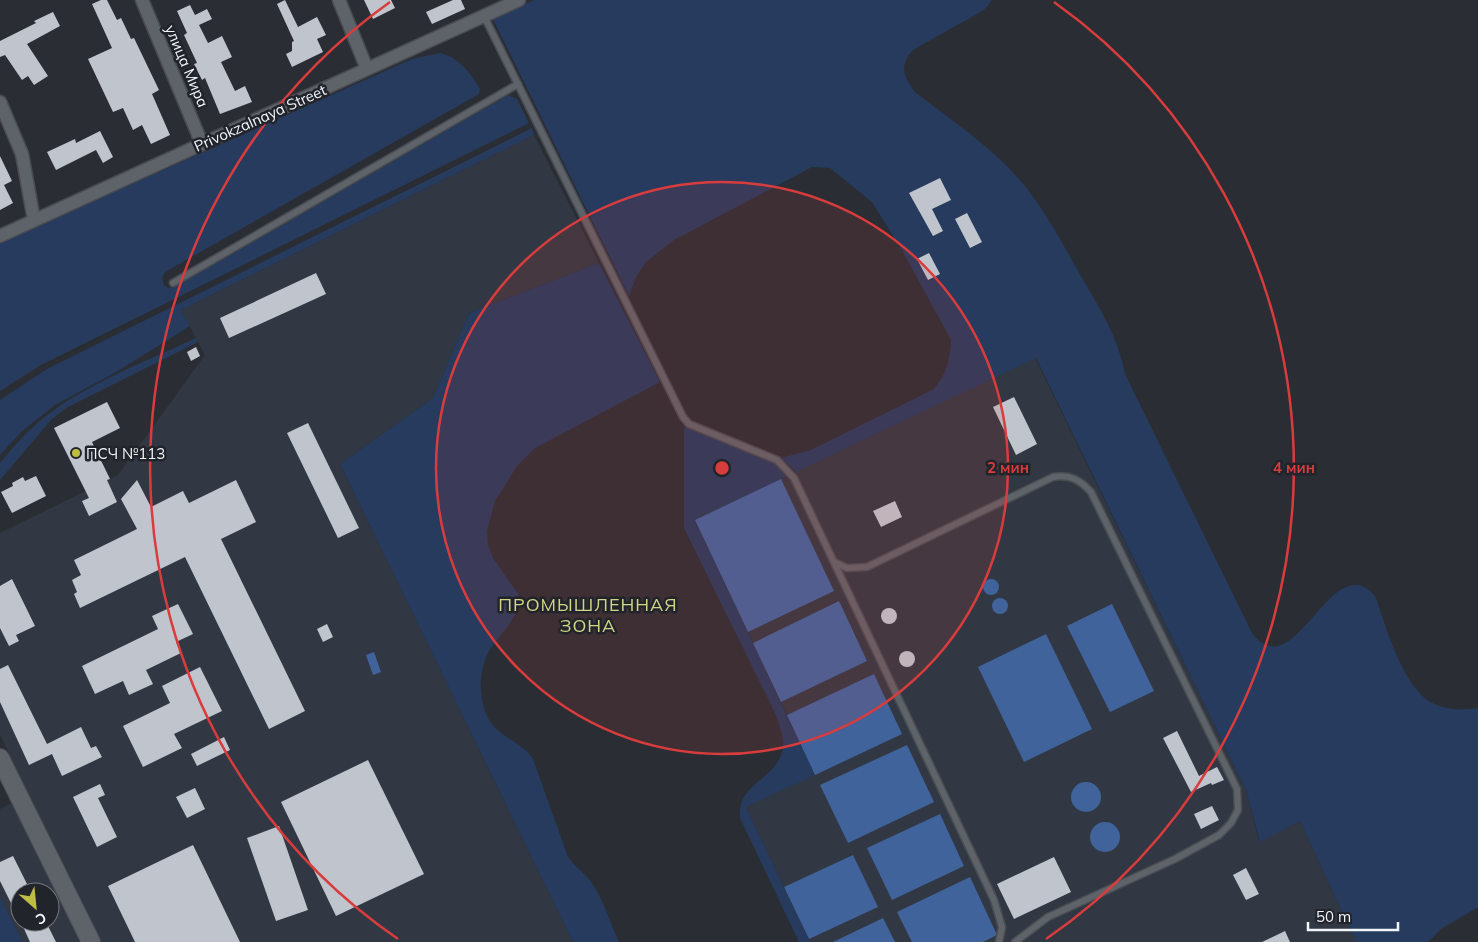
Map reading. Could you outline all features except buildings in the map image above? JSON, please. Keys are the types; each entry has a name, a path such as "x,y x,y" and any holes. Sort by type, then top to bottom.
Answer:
{"main road":[{"path":"0,758 91,942"}],"street":[{"name":"улица Мира","path":"142,0 202,144"},
{"path":"339,0 367,69"},
{"name":"Privokzalnaya Street","path":"0,236 519,0"},
{"path":"0,102 22,154 34,220"}],"lane":[{"path":"484,16 683,417 689,424 777,460 794,478 994,900 1002,927 999,942"},
{"path":"172,283 518,84"},
{"path":"834,562 846,568 867,568 1053,477 1069,476 1082,482 1091,492 1237,789 1238,810 1231,824 1219,835 1175,859 1048,917 1015,942"}],"shaded area":[{"path":"534,0 992,0 984,10 913,50 904,66 905,76 915,92 1000,159 1024,185 1048,219 1108,324 1118,348 1125,374 1252,633 1268,646 1283,644 1298,633 1328,600 1343,588 1359,585 1375,596 1401,665 1417,690 1432,703 1444,707 1458,709 1478,708 1478,907 1441,929 1428,942 1356,942 1300,821 1260,842 1246,790 1036,358 796,472 781,458 811,450 934,389 947,366 951,340 902,250 872,202 830,168 812,167 674,240 646,262 636,277 629,296 493,19"},
{"path":"440,53 453,58 463,66 480,89 479,94 165,272 162,278 164,285 168,288 175,287 508,95 517,99 529,123 41,365 0,391 0,243 412,59"},
{"path":"532,128 534,135 181,310 190,326 118,371 55,405 22,431 0,455 0,400 47,369"},
{"path":"534,135 599,263 469,313 433,398 340,464 573,942 101,942 0,735 0,533 118,475 205,355 181,310"},
{"path":"599,263 660,382 535,448 517,466 495,501 487,531 488,545 493,558 518,594 518,602 514,617 487,656 481,683 482,701 488,718 492,725 523,748 533,759 568,857 589,879 596,890 619,942 573,942 340,464 433,398 469,313"},
{"path":"196,338 198,342 66,408 51,420 0,480 0,463 34,426 62,404 99,383"},
{"path":"1035,358 1246,790 1259,841 1300,821 1356,942 810,942 746,807 815,774 695,520"},
{"path":"684,427 778,464 787,476 695,520 815,775 746,807 810,942 799,942 740,818 744,797 778,762 783,747 783,737 775,713 684,528"},
{"path":"781,479 834,591 748,632 695,520"},
{"path":"991,579 999,587 991,595 983,587"},
{"path":"1000,598 1008,606 1000,614 992,606"},
{"path":"839,601 867,661 781,702 753,643"},
{"path":"1112,604 1154,691 1110,712 1067,626"},
{"path":"1046,634 1092,729 1024,762 978,667"},
{"path":"374,652 381,672 373,675 366,655"},
{"path":"874,674 902,734 815,775 787,715"},
{"path":"907,745 934,802 848,843 820,785"},
{"path":"1086,782 1097,786 1101,797 1097,808 1086,812 1075,808 1071,797 1075,786"},
{"path":"12,803 51,882 10,882 10,917 0,897 0,809"},
{"path":"940,814 964,866 892,900 867,848"},
{"path":"1105,822 1116,826 1120,837 1116,848 1105,852 1094,848 1090,837 1094,826"},
{"path":"853,855 878,907 809,939 784,887"},
{"path":"970,877 997,935 983,942 912,942 897,912"},
{"path":"0,897 10,917 10,932 18,932 23,942 0,942"},
{"path":"60,901 80,942 23,942 18,932 60,932"},
{"path":"883,918 895,942 833,942"}],"place":[{"name":"ПСЧ №113","path":"76,453"}],"district":[{"name":"ПРОМЫШЛЕННАЯ ЗОНА","path":"588,614"}]}
